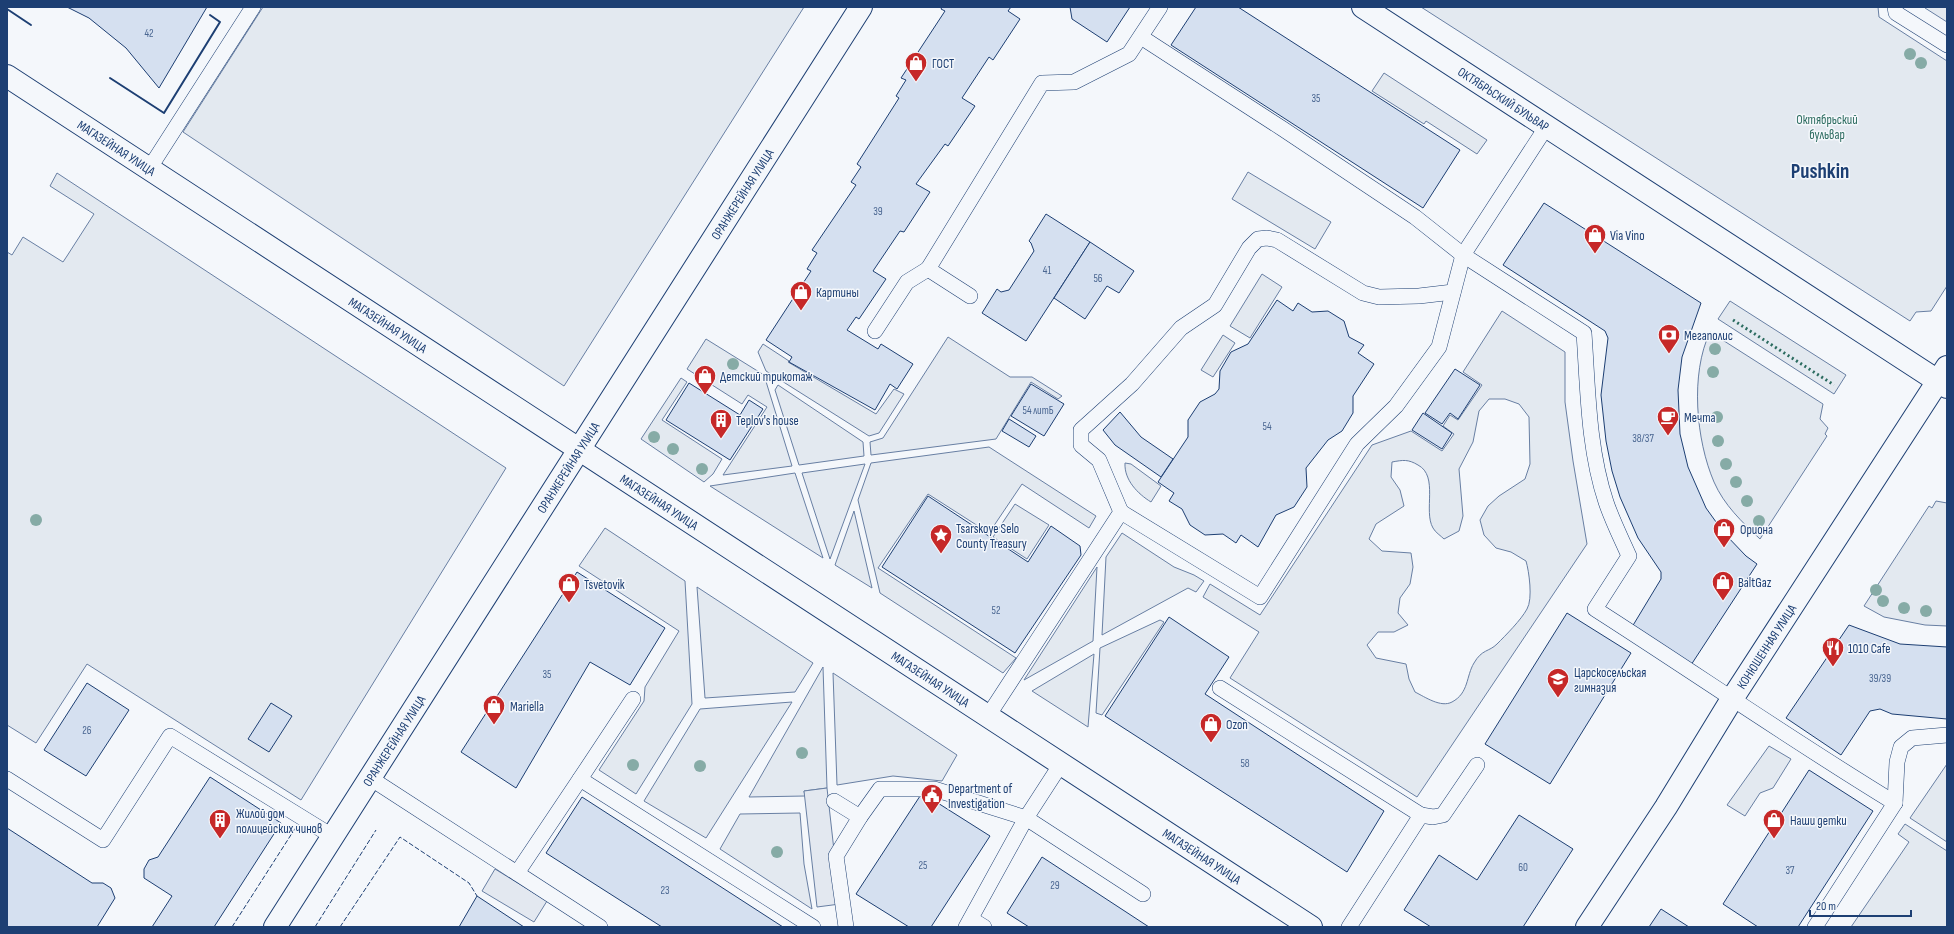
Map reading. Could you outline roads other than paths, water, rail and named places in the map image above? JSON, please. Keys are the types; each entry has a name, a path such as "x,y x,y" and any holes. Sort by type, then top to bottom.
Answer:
{"street":[{"name":"ОРАНЖЕРЕЙНАЯ УЛИЦА","path":"275,927 861,7"},
{"name":"ОКТЯБРЬСКИЙ БУЛЬВАР","path":"1363,7 1547,126 1944,378"},
{"name":"МАГАЗЕЙНАЯ УЛИЦА","path":"7,76 1311,927"},
{"name":"КОНЮШЕННАЯ УЛИЦА","path":"1587,927 1666,807 1732,699 1944,378"}],"lane":[{"path":"149,169 253,7"},
{"path":"875,332 907,282 928,269 1042,83 1074,82 1129,54 1160,7"},
{"path":"1895,7 1896,13 1947,45"},
{"path":"1141,37 1283,129 1408,213 1463,255 1584,333 1588,407 1596,459 1606,502 1629,556 1595,609 1810,751 1895,803"},
{"path":"1453,292 1418,296 1379,297 1363,293 1277,240 1267,238 1258,239 1249,248 1215,305 1181,328 1132,384 1081,430 1081,445 1099,460 1121,512 1260,597 1357,444 1396,406 1439,347 1463,255 1547,126"},
{"path":"928,269 970,296"},
{"path":"988,716 1121,512"},
{"path":"1220,688 1421,814 1433,817 1444,815 1477,765"},
{"path":"517,873 633,699"},
{"path":"1815,927 1895,803 1897,762 1901,747 1912,738 1947,734"},
{"path":"7,779 103,840 170,736 332,836"},
{"path":"984,927 969,923 1026,818 1060,764"},
{"path":"370,778 600,927"},
{"path":"580,779 813,927"},
{"path":"846,927 836,856 860,817 880,789 934,789 1026,818 1143,894"},
{"path":"834,801 860,817"},
{"path":"1350,927 1421,814"}],"place":[{"name":"ГОСТ","path":"916,82"},
{"name":"Via Vino","path":"1595,254"},
{"name":"Картины","path":"801,312"},
{"name":"Мегаполис","path":"1669,354"},
{"name":"Детский трикотаж","path":"705,396"},
{"name":"Мечта","path":"1668,436"},
{"name":"Teplov's house","path":"721,440"},
{"name":"Ориона","path":"1724,548"},
{"name":"Tsarskoye Selo County Treasury","path":"941,554"},
{"name":"BaltGaz","path":"1723,602"},
{"name":"Tsvetovik","path":"569,604"},
{"name":"1010 Cafe","path":"1833,668"},
{"name":"Царскосельская гимназия","path":"1558,698"},
{"name":"Mariella","path":"494,726"},
{"name":"Ozon","path":"1211,744"},
{"name":"Department of Investigation","path":"932,814"},
{"name":"Жилой дом полицейских чинов","path":"220,840"},
{"name":"Наши детки","path":"1774,840"}],"district":[{"name":"Pushkin","path":"1820,171"}],"park label":[{"name":"Октябрьский бульвар","path":"1827,126"}]}
